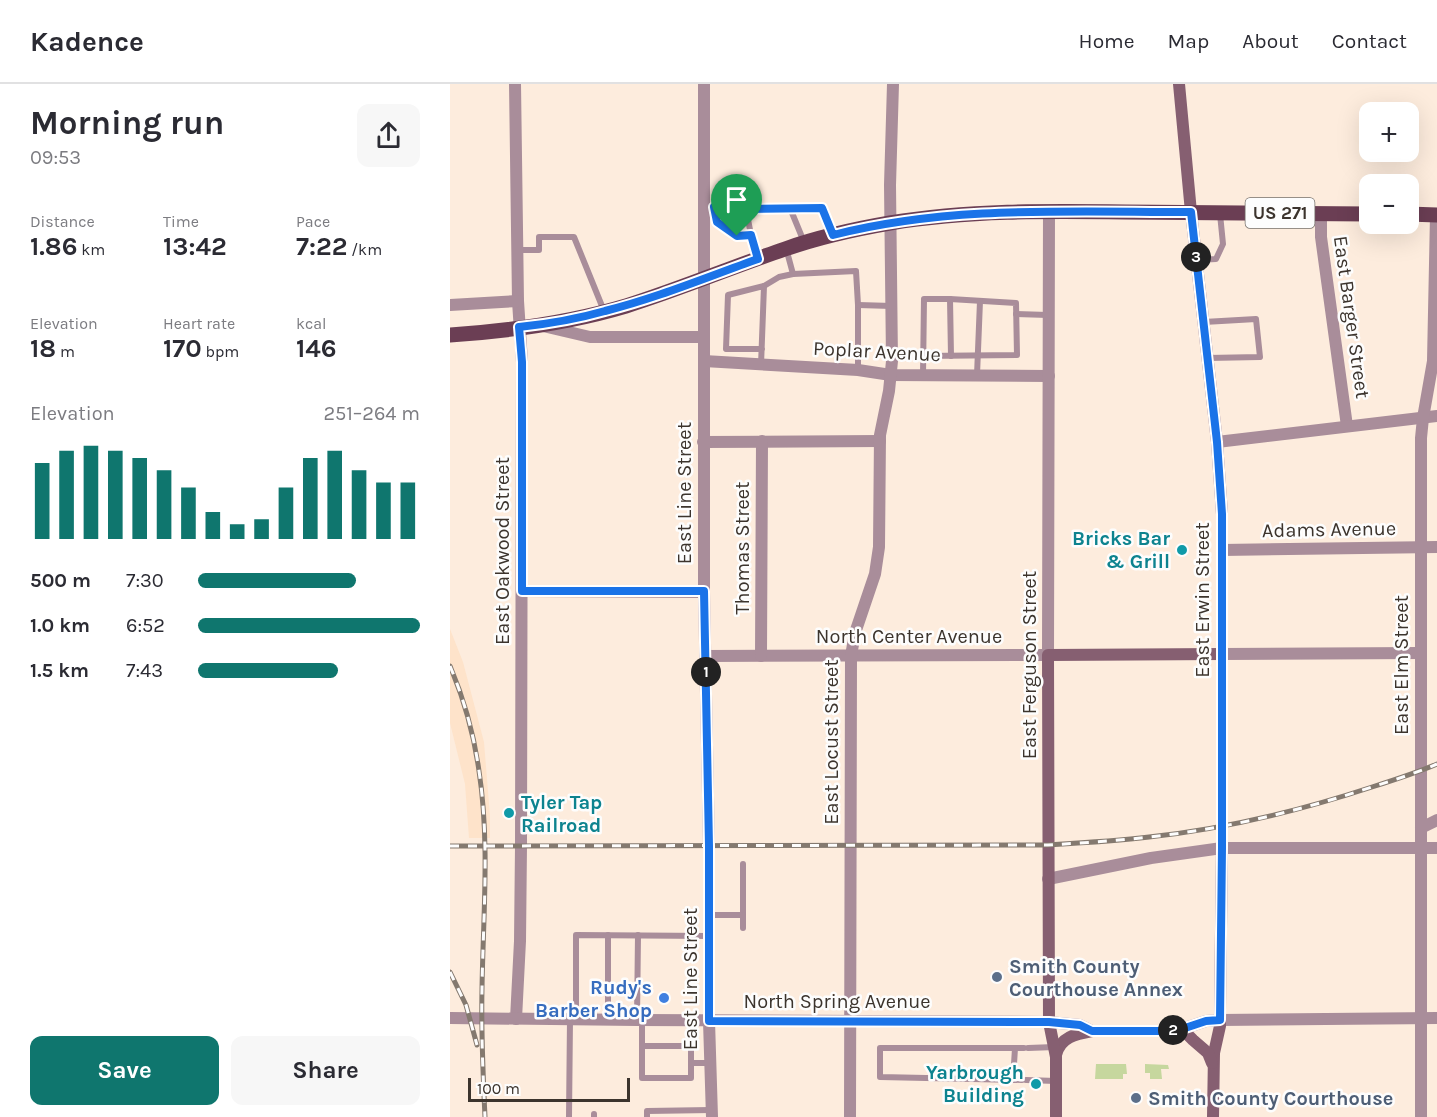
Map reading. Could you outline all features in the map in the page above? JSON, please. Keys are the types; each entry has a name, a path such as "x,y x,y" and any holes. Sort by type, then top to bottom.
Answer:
{"main road":[{"name":"East Erwin Street","path":"1179,84 1217,442 1222,550 1220,1020 1214,1053 1213,1117"},
{"name":"US 271","path":"451,334 490,332 539,325 605,312 704,279 786,248 891,223 979,213 1359,214"},
{"path":"1419,214 1436,215"},
{"name":"North Center Avenue","path":"1048,655 1222,654"},
{"name":"East Ferguson Street","path":"1048,655 1049,1022 1055,1052 1056,1117"},
{"path":"1182,1029 1208,1053 1213,1070"},
{"path":"1055,1052 1059,1045 1074,1035 1092,1031"}],"street":[{"name":"East Oakwood Street","path":"515,84 518,301 522,362 520,941 516,1019"},
{"name":"East Line Street","path":"704,84 709,207 704,279 703,442 712,1113"},
{"name":"East Locust Street","path":"850,1117 850,656 878,561 880,430 891,375 890,185 893,84"},
{"name":"East Ferguson Street","path":"1048,655 1049,212"},
{"name":"East Barger Street","path":"1321,213 1321,237 1347,426"},
{"name":"East Elm Street","path":"1421,1117 1421,438 1433,361 1436,215"},
{"path":"450,305 518,301"},
{"path":"539,325 590,337 704,337"},
{"name":"Poplar Avenue","path":"704,361 858,370 891,375 1049,376"},
{"path":"1217,442 1437,416"},
{"name":"Thomas Street","path":"761,656 762,441"},
{"path":"703,442 880,441"},
{"name":"Adams Avenue","path":"1222,550 1437,547"},
{"path":"522,591 704,591"},
{"path":"1222,654 1421,653"},
{"name":"North Center Avenue","path":"705,656 1048,655"},
{"path":"1421,828 1437,820"},
{"path":"1048,879 1151,858 1222,848 1437,848"},
{"name":"North Spring Avenue","path":"450,1018 1049,1022 1080,1025 1092,1031 1164,1031 1220,1020 1437,1018"}],"lane":[{"path":"709,207 822,208 833,235"},
{"path":"709,207 717,222 737,236 751,235"},
{"path":"790,208 805,243"},
{"path":"746,209 758,259"},
{"path":"1197,260 1216,259 1222,244 1220,213"},
{"path":"517,250 539,250 539,237 574,237 605,312"},
{"path":"786,248 793,274"},
{"path":"762,349 726,349 728,295 764,286 779,277 793,274 856,272 858,370"},
{"path":"761,364 764,286"},
{"path":"923,356 1017,355 1016,303 924,298 923,356 923,375"},
{"path":"950,299 951,356"},
{"path":"977,375 980,301"},
{"path":"858,305 892,306"},
{"path":"1016,314 1049,315"},
{"path":"1204,322 1256,319 1260,357 1208,358"},
{"path":"743,864 743,928"},
{"path":"709,915 743,915"},
{"path":"569,1117 576,935 709,936"},
{"path":"608,935 608,1020"},
{"path":"638,935 642,1078 691,1078 691,1046 642,1046"},
{"path":"1055,1052 1026,1047 880,1048 880,1077 1056,1081"},
{"path":"1013,1080 1015,1048"},
{"path":"691,1064 710,1063"},
{"path":"647,1117 647,1111 712,1113"}],"shaded area":[{"path":"450,629 463,662 484,742 490,838 469,838 465,784 450,723"}],"green space":[{"path":"1096,1064 1126,1064 1127,1074 1123,1074 1123,1079 1095,1079"},
{"path":"1145,1064 1168,1065 1169,1069 1161,1069 1162,1079 1150,1079 1150,1073 1145,1073"}],"railway":[{"path":"450,666 471,731 482,798 485,880 482,1021 485,1117"},
{"path":"450,846 1048,845 1111,841 1177,834 1262,818 1345,796 1437,764"},
{"path":"450,972 466,1005 477,1045"}],"place":[{"name":"Bricks Bar & Grill","path":"1182,550"},
{"name":"Tyler Tap Railroad","path":"509,813"},
{"name":"Smith County Courthouse Annex","path":"997,977"},
{"name":"Rudy's Barber Shop","path":"664,998"},
{"name":"Yarbrough Building","path":"1036,1084"},
{"name":"Smith County Courthouse","path":"1136,1098"}],"route":[{"path":"714,207 822,208 833,235 891,223 979,213 1191,212 1217,442 1222,514 1220,1020 1164,1031 1092,1031 1080,1025 1049,1022 709,1021 709,846 704,591 522,591 522,362 519,327 605,312 758,259 751,235 737,236 717,222 714,207"}]}
